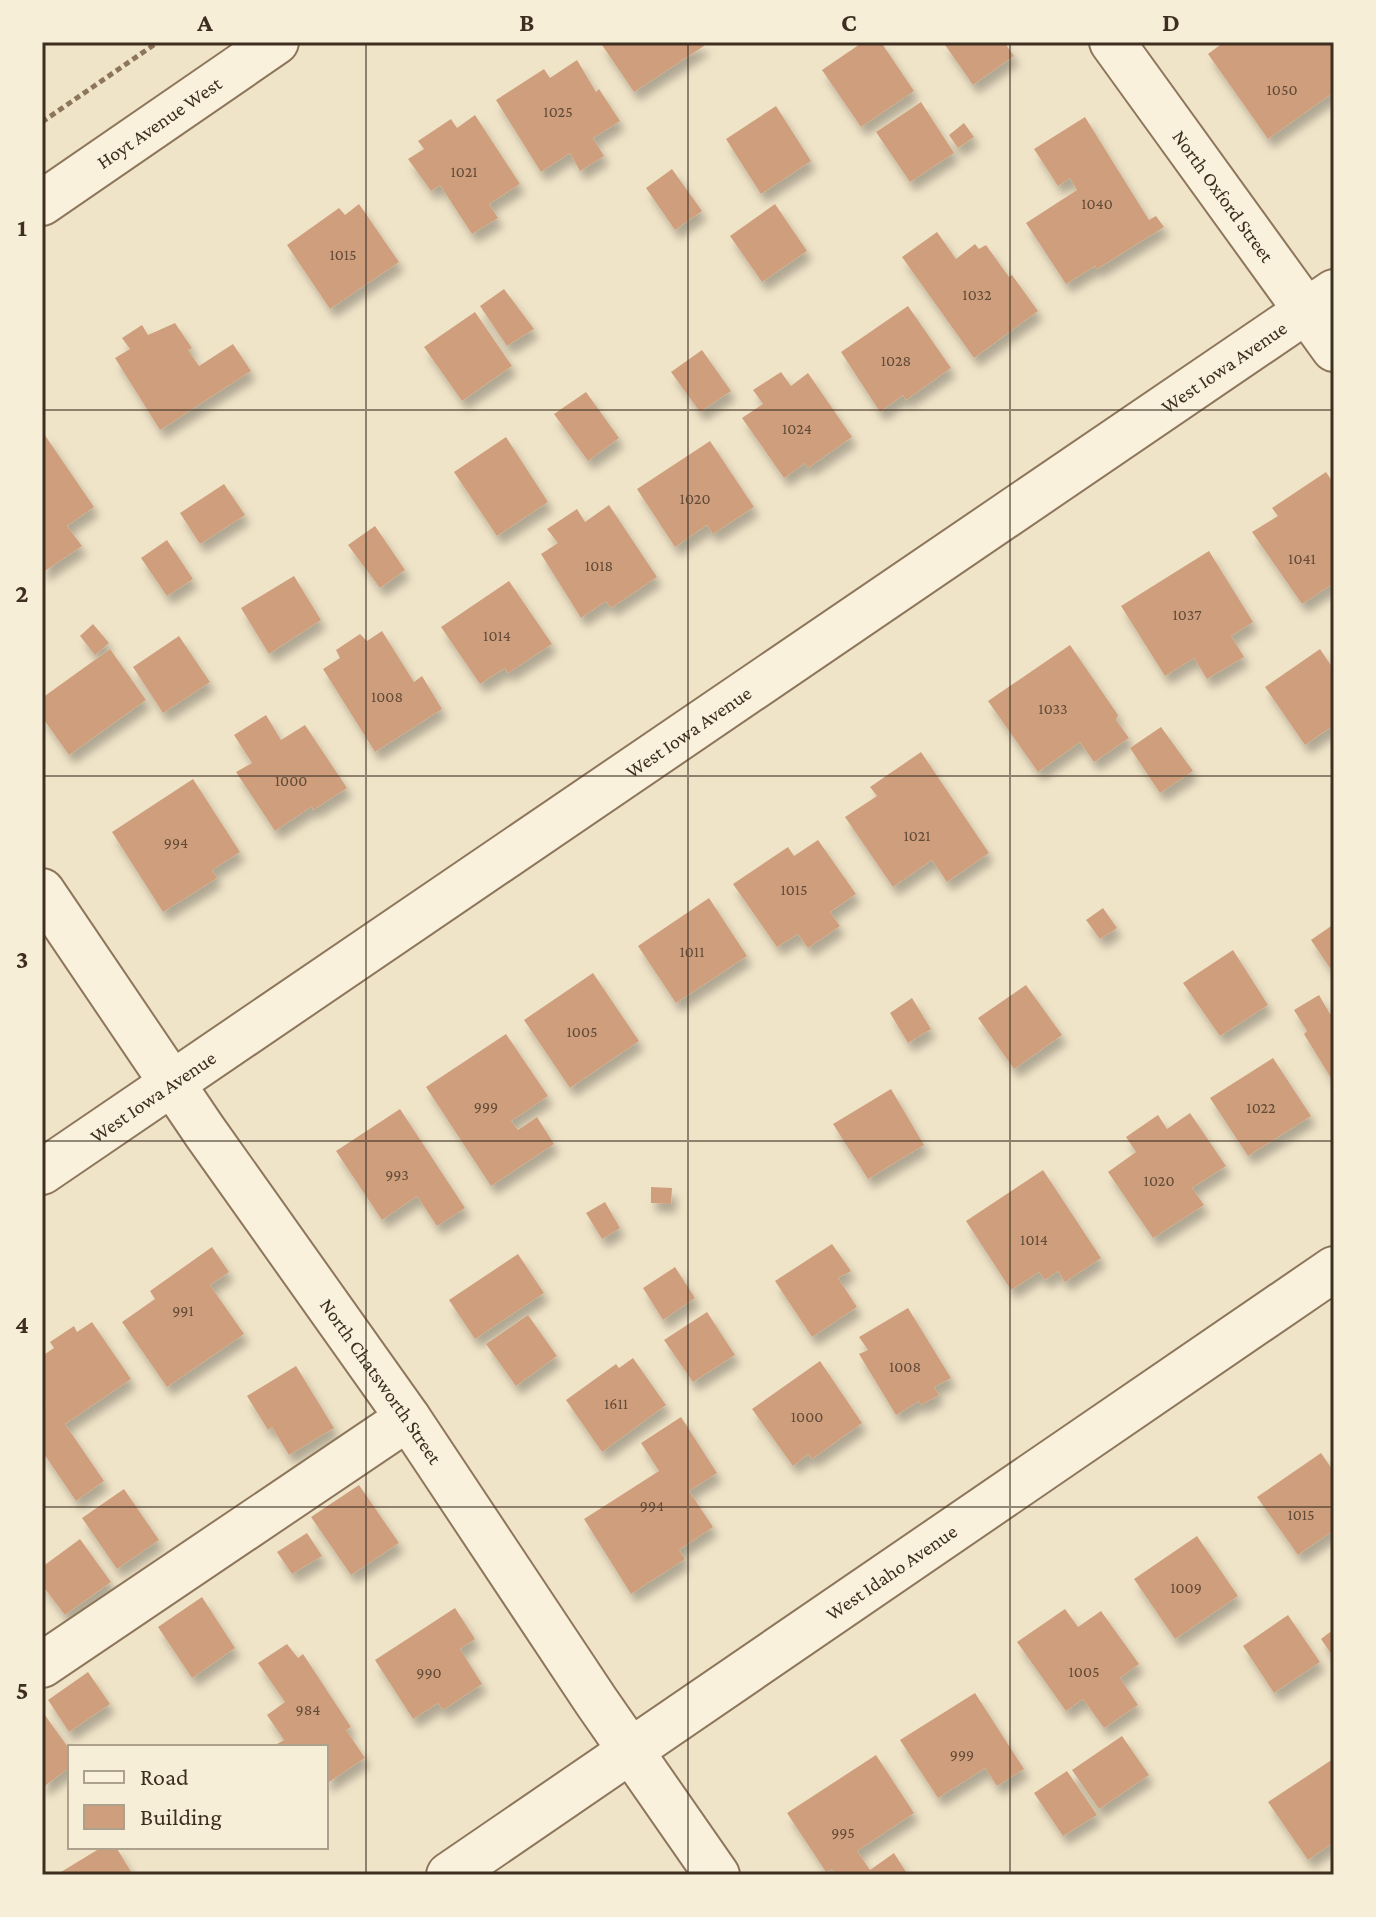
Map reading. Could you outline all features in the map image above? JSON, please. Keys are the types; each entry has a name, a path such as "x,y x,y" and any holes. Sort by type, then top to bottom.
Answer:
{"street":[{"name":"Hoyt Avenue West","path":"42,203 276,42"},
{"name":"North Oxford Street","path":"1112,42 1321,301 1334,349"},
{"name":"West Iowa Avenue","path":"42,1172 1321,301"},
{"name":"North Chatsworth Street","path":"42,891 172,1083 408,1418 717,1875"},
{"name":"West Idaho Avenue","path":"449,1875 1334,1269"},
{"path":"42,1665 408,1418"}],"path":[{"path":"42,122 158,42"}],"building":[{"path":"600,42 701,42 704,46 634,92"},
{"path":"863,42 881,42 914,91 861,127 822,70"},
{"path":"943,42 1004,42 1014,56 973,85"},
{"path":"1224,42 1334,42 1334,84 1330,87 1334,92 1268,139 1208,54"},
{"path":"577,60 596,92 599,89 620,121 593,138 604,156 580,171 570,153 541,172 496,100 544,69 550,78"},
{"path":"921,102 954,153 910,182 876,132"},
{"path":"776,106 811,161 761,194 726,139"},
{"path":"475,115 520,184 489,204 498,218 472,234 440,185 431,191 408,159 424,149 418,141 451,119 457,128"},
{"path":"1085,117 1149,220 1156,216 1164,227 1097,269 1095,266 1066,284 1026,223 1077,190 1070,178 1058,186 1034,149"},
{"path":"964,123 974,137 958,148 949,135"},
{"path":"672,169 702,211 675,230 646,188"},
{"path":"359,204 399,262 330,309 287,245 339,208 345,215"},
{"path":"775,204 807,251 762,282 730,236"},
{"path":"937,232 956,259 975,244 979,249 986,245 1038,311 974,358 902,257"},
{"path":"504,289 534,329 507,346 480,306"},
{"path":"908,306 951,368 906,400 903,395 880,412 841,352"},
{"path":"475,312 512,366 462,401 424,347"},
{"path":"175,323 192,348 188,350 199,366 233,344 251,371 160,430 115,358 130,349 122,338 142,325 148,335"},
{"path":"702,350 731,391 700,412 671,372"},
{"path":"781,372 791,386 808,373 852,437 808,468 805,463 784,478 742,418 763,404 753,390"},
{"path":"586,392 619,438 588,461 554,414"},
{"path":"42,431 94,507 67,526 82,546 42,573"},
{"path":"506,437 548,502 497,536 454,472"},
{"path":"710,441 754,507 713,534 707,525 675,547 637,489"},
{"path":"1326,472 1334,484 1334,583 1302,604 1252,532 1278,516 1272,508"},
{"path":"224,484 245,515 200,544 180,513"},
{"path":"609,505 657,577 611,608 606,601 581,618 541,554 558,543 547,529 577,509 585,522"},
{"path":"375,526 405,570 380,588 348,545"},
{"path":"167,540 193,579 167,596 141,558"},
{"path":"1209,551 1253,622 1231,636 1244,657 1207,679 1194,658 1165,676 1121,606"},
{"path":"294,576 321,620 269,654 241,608"},
{"path":"509,581 552,644 508,673 505,668 480,684 441,627"},
{"path":"93,624 109,643 95,655 80,636"},
{"path":"382,631 414,682 422,676 442,709 375,752 323,669 340,658 336,650 360,634 367,641"},
{"path":"179,636 210,682 163,713 133,667"},
{"path":"1070,645 1118,715 1116,720 1129,738 1094,762 1080,742 1038,772 988,701"},
{"path":"110,649 146,700 69,755 42,717 42,698"},
{"path":"1320,649 1334,670 1334,725 1305,745 1265,687"},
{"path":"266,715 281,740 305,725 347,788 313,810 312,806 275,831 236,772 252,763 234,735"},
{"path":"1161,727 1193,771 1160,793 1130,748"},
{"path":"921,752 989,853 947,882 932,860 893,887 845,817 877,796 870,787"},
{"path":"193,779 240,852 212,870 217,878 163,912 112,832"},
{"path":"818,840 856,894 830,912 840,926 808,948 798,934 777,947 733,884 788,847 794,856"},
{"path":"709,898 747,956 676,1003 638,946"},
{"path":"1103,908 1117,928 1100,939 1086,920"},
{"path":"1334,924 1334,974 1311,940"},
{"path":"1233,950 1268,1005 1220,1036 1183,983"},
{"path":"593,973 639,1041 570,1088 524,1020"},
{"path":"1026,985 1062,1035 1014,1069 978,1018"},
{"path":"1319,995 1330,1014 1334,1011 1334,1083 1304,1034 1307,1031 1294,1010"},
{"path":"912,998 931,1029 908,1043 890,1013"},
{"path":"506,1034 548,1096 511,1121 518,1130 537,1117 554,1144 491,1186 426,1087"},
{"path":"1273,1058 1311,1116 1248,1156 1210,1098"},
{"path":"891,1089 924,1145 868,1179 833,1124"},
{"path":"400,1109 465,1208 437,1226 417,1196 382,1220 336,1151"},
{"path":"1190,1113 1226,1166 1192,1188 1204,1205 1153,1238 1108,1172 1136,1152 1126,1137 1158,1115 1167,1129"},
{"path":"1043,1170 1101,1258 1065,1282 1058,1271 1045,1280 1039,1272 1011,1290 966,1221"},
{"path":"651,1187 672,1188 671,1204 651,1203"},
{"path":"605,1202 620,1228 602,1239 586,1213"},
{"path":"832,1244 851,1271 838,1278 857,1307 812,1337 775,1281"},
{"path":"212,1247 229,1272 210,1285 244,1334 167,1387 122,1322 155,1299 150,1291"},
{"path":"518,1254 544,1293 475,1339 449,1300"},
{"path":"675,1267 695,1298 663,1320 643,1288"},
{"path":"908,1308 951,1378 934,1387 939,1395 921,1405 919,1401 896,1415 859,1354 868,1350 859,1337"},
{"path":"707,1312 735,1355 693,1382 664,1340"},
{"path":"528,1315 557,1356 516,1386 486,1344"},
{"path":"92,1322 131,1379 65,1424 104,1481 76,1501 42,1451 42,1408 46,1405 42,1400 42,1356 54,1348 50,1342 74,1326 77,1332"},
{"path":"633,1358 666,1405 602,1452 566,1400 616,1364 619,1368"},
{"path":"820,1361 862,1423 812,1459 808,1454 793,1466 752,1409"},
{"path":"296,1366 334,1428 289,1455 272,1427 268,1430 247,1396"},
{"path":"681,1417 717,1473 689,1491 713,1527 679,1550 685,1559 631,1594 584,1519 659,1471 641,1443"},
{"path":"1321,1453 1334,1472 1334,1530 1298,1555 1257,1497"},
{"path":"359,1485 399,1543 351,1575 311,1517"},
{"path":"124,1489 159,1540 117,1569 82,1518"},
{"path":"307,1533 322,1556 292,1574 277,1552"},
{"path":"1197,1536 1238,1596 1175,1639 1134,1579"},
{"path":"80,1539 111,1582 65,1615 42,1585 42,1567"},
{"path":"202,1597 235,1648 192,1678 158,1627"},
{"path":"455,1608 475,1639 460,1649 482,1684 443,1710 438,1703 413,1719 375,1660"},
{"path":"1065,1609 1078,1627 1101,1611 1139,1664 1120,1678 1138,1705 1104,1728 1083,1699 1066,1711 1017,1642"},
{"path":"1288,1615 1320,1662 1274,1693 1243,1646"},
{"path":"1334,1629 1334,1658 1321,1639"},
{"path":"287,1644 298,1658 303,1654 351,1727 346,1730 365,1758 328,1783 328,1745 275,1745 284,1740 267,1715 285,1702 258,1663"},
{"path":"88,1672 110,1704 69,1732 48,1700"},
{"path":"975,1693 1024,1769 997,1786 985,1768 938,1798 900,1740"},
{"path":"42,1711 68,1747 68,1768 42,1788"},
{"path":"1122,1736 1149,1775 1099,1809 1072,1770"},
{"path":"876,1755 914,1813 857,1851 870,1870 894,1853 908,1875 836,1875 832,1869 826,1872 787,1813"},
{"path":"1333,1759 1334,1842 1308,1860 1268,1802"},
{"path":"1067,1771 1097,1815 1063,1836 1034,1793"},
{"path":"99,1849 117,1849 133,1875 56,1875"}]}
